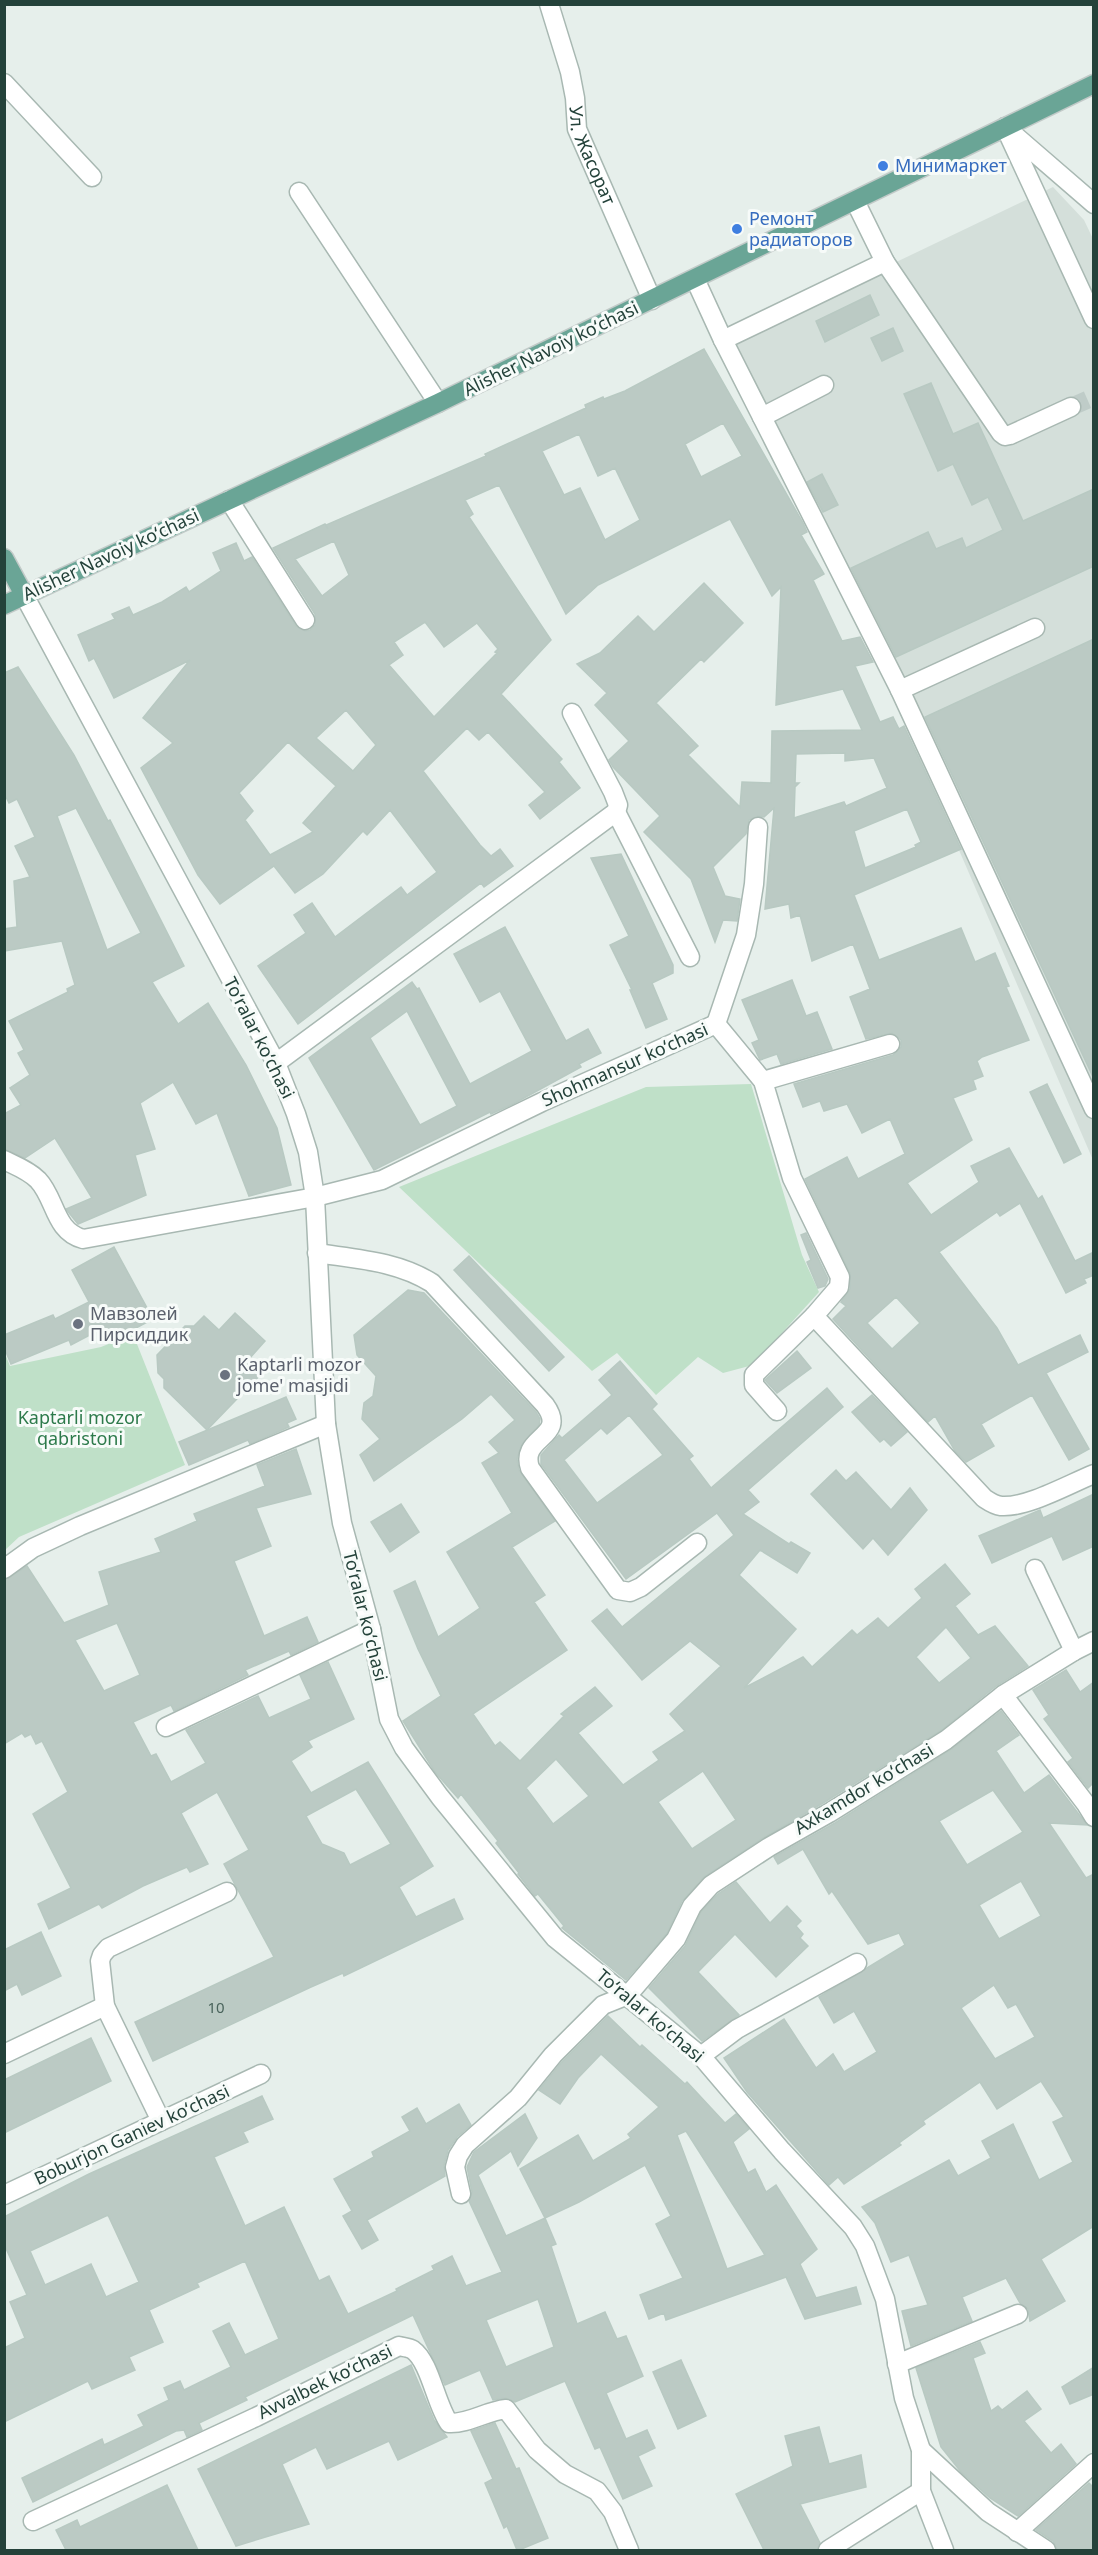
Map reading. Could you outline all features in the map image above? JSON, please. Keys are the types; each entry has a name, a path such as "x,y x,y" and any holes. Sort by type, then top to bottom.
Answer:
{"main road":[{"name":"Alisher Navoiy koʻchasi","path":"4,604 438,403 1094,84"},
{"name":"Toʻralar koʻchasi","path":"4,558 24,595"}],"street":[{"name":"Ул. Жасорат","path":"549,4 570,72 577,129 652,300"},
{"path":"4,83 92,177"},
{"path":"1005,127 1094,204"},
{"path":"1005,127 1094,319"},
{"path":"299,192 438,403"},
{"path":"855,201 885,262 1001,433 1005,436 1010,435 1071,407"},
{"path":"723,340 885,262"},
{"path":"695,279 723,340 900,690 1094,1108"},
{"path":"762,417 824,385"},
{"path":"229,500 305,620"},
{"name":"Toʻralar koʻchasi","path":"24,595 276,1063 296,1113 308,1152 315,1197 326,1424 342,1523 371,1629 389,1719 405,1748 448,1806 555,1938 701,2056 782,2151 837,2208 865,2246 885,2299 904,2398 921,2450 921,2491 944,2550"},
{"path":"900,690 1035,628"},
{"path":"276,1063 616,812 618,805 613,792 572,713"},
{"path":"616,812 690,957"},
{"path":"716,1024 746,935 754,884 758,827"},
{"name":"Shohmansur koʻchasi","path":"4,1160 30,1173 38,1180 64,1228 83,1239 315,1197 382,1180 542,1102 716,1024 763,1081 792,1178 840,1277 839,1287 754,1375 754,1385 777,1410"},
{"path":"763,1081 890,1044"},
{"path":"317,1253 381,1262 413,1271 432,1283 546,1405 553,1419 552,1427 530,1449 527,1461 618,1590 630,1592 641,1587 697,1543"},
{"path":"813,1316 992,1504 1001,1506 1028,1501 1094,1474"},
{"path":"4,1569 33,1548 80,1526 326,1424"},
{"path":"1035,1569 1074,1651"},
{"path":"166,1726 371,1629"},
{"name":"Axkamdor koʻchasi","path":"628,1995 676,1939 692,1906 711,1885 945,1740 1003,1695 1094,1641"},
{"path":"1003,1695 1094,1817"},
{"path":"161,2121 105,2006 100,1961 108,1948 226,1892"},
{"path":"701,2056 737,2029 857,1963"},
{"path":"461,2194 455,2167 458,2156 465,2145 518,2098 553,2055 603,2005 628,1995"},
{"path":"4,2054 105,2006"},
{"name":"Boburjon Ganiev koʻchasi","path":"4,2195 261,2074"},
{"path":"897,2364 1018,2314"},
{"name":"Avvalbek koʻchasi","path":"33,2521 245,2422 399,2346 412,2349 423,2362 443,2414 449,2423 459,2424 493,2410 506,2409 537,2450 565,2474 597,2491 612,2511 629,2550"},
{"path":"921,2450 988,2512 1046,2550"},
{"path":"1017,2532 1094,2463"},
{"path":"828,2550 921,2491"}],"shaded area":[{"path":"1053,187 1084,220 1094,241 1093,1160 898,709 725,344"}],"green space":[{"path":"751,1084 802,1255 819,1292 753,1365 723,1373 698,1357 656,1395 617,1353 592,1371 399,1187 646,1087"},
{"name":"Kaptarli mozor qabristoni","path":"133,1334 185,1465 19,1537 5,1550 5,1354 10,1366 101,1347"}],"building":[{"path":"870,295 879,315 825,342 816,321"},
{"path":"893,328 903,351 882,361 871,338"},
{"path":"704,349 803,523 807,532 801,535 824,574 813,580 842,641 860,637 873,662 855,666 880,722 893,717 899,729 904,726 961,849 854,895 879,960 961,928 975,962 995,953 1009,986 1006,987 1029,1040 982,1057 977,1061 983,1076 973,1080 976,1089 953,1098 972,1140 907,1183 931,1215 979,1182 971,1166 1009,1148 1038,1199 1042,1196 1075,1261 1094,1252 1094,1275 1084,1279 1086,1283 1066,1293 1020,1203 1000,1216 997,1212 939,1252 997,1328 1018,1365 1080,1335 1088,1352 1046,1373 1089,1449 1069,1460 1032,1395 981,1424 994,1446 966,1462 955,1451 935,1416 928,1422 833,1319 846,1306 841,1302 850,1289 850,1273 805,1179 847,1157 858,1179 905,1154 890,1119 862,1133 847,1104 824,1111 820,1101 803,1107 794,1084 893,1055 901,1047 901,1040 892,1033 866,1039 850,997 870,989 853,944 812,961 800,915 791,918 789,904 765,909 774,808 764,817 758,816 749,820 746,834 713,867 725,896 740,899 737,921 723,920 715,942 691,879 644,832 660,816 609,760 629,741 595,705 607,693 577,664 600,653 638,616 654,632 704,583 743,623 704,662 701,659 656,703 698,746 688,755 740,807 742,782 771,783 772,731 862,730 843,689 776,705 781,587 772,596 730,519 598,585 566,614 499,485 465,500 473,514 469,517 551,640 501,694 562,759 559,762 580,788 540,819 529,805 545,792 488,732 479,740 467,728 423,771 480,845 491,856 500,849 513,866 484,887 481,883 298,1024 258,966 306,933 294,915 312,903 335,937 401,887 407,895 437,872 390,810 367,835 363,831 323,874 295,893 274,866 220,904 198,875 141,768 173,743 143,718 190,660 114,698 94,658 89,661 78,635 115,619 112,614 129,607 133,615 162,602 186,587 189,592 221,571 213,553 236,543 244,561 252,557 296,626 305,631 310,630 315,625 315,614 273,548 325,524 328,529 326,525 486,456 485,454 586,408 585,405 625,391","holes":["723,423 742,456 701,477 685,444","579,434 598,476 615,468 640,520 605,540 580,488 564,495 542,451","334,541 349,575 322,596 295,559","425,622 444,647 477,623 498,649 495,652 497,653 434,717 389,665 403,655 394,642","346,710 376,745 353,771 316,738","288,742 336,786 303,823 313,832 270,855 245,820 253,811 239,793","845,753 845,761 874,758 887,788 846,806 844,802 794,818 795,787 799,783 795,783 796,754","907,809 921,842 915,845 916,847 865,868 854,831","896,1297 920,1323 892,1349 867,1323"]},
{"path":"931,383 953,434 978,423 1023,521 1094,489 1094,566 896,657 851,568 928,532 936,549 962,538 966,548 1003,530 988,497 972,505 953,464 938,471 904,394"},
{"path":"822,474 838,505 823,512 807,482"},
{"path":"1094,639 1094,1079 925,717"},
{"path":"18,667 74,755 108,821 110,820 184,966 152,982 178,1024 208,1003 246,1065 277,1128 291,1185 249,1196 217,1113 196,1124 173,1082 140,1103 155,1149 135,1155 146,1195 78,1224 66,1209 92,1198 55,1138 25,1158 4,1149 4,1114 21,1105 10,1088 30,1075 18,1053 24,1050 9,1021 68,992 67,989 75,985 62,941 4,951 4,929 17,927 14,881 30,877 15,846 35,837 17,799 9,803 4,793 4,673","holes":["76,808 141,933 107,950 57,816"]},
{"path":"621,854 673,965 673,973 652,983 667,1019 646,1028 630,990 632,990 610,945 629,936 591,858"},
{"path":"505,927 566,1041 588,1029 601,1053 579,1064 581,1067 513,1104 491,1114 490,1112 374,1170 309,1058 412,982 417,989 419,988 470,1084 532,1051 500,991 480,1002 454,954","holes":["407,1011 457,1106 420,1125 370,1038"]},
{"path":"792,980 806,1016 817,1012 832,1049 781,1064 777,1054 760,1060 752,1043 759,1040 742,1000"},
{"path":"1047,1084 1081,1154 1064,1163 1030,1092"},
{"path":"806,1233 828,1279 825,1286 818,1288 807,1262 811,1260 801,1235"},
{"path":"114,1247 153,1319 110,1342 103,1328 71,1345 69,1340 11,1364 4,1347 4,1335 53,1315 55,1319 89,1302 72,1270"},
{"path":"469,1256 564,1357 549,1371 454,1270"},
{"path":"408,1290 424,1293 540,1419 539,1425 521,1446 517,1459 519,1470 555,1521 512,1547 545,1595 534,1602 567,1650 473,1714 495,1746 500,1742 520,1761 564,1716 561,1714 595,1687 612,1706 578,1733 623,1785 659,1760 653,1752 685,1731 670,1714 721,1666 690,1641 642,1680 592,1621 607,1609 622,1627 734,1535 717,1513 626,1579 541,1464 541,1455 559,1435 562,1438 612,1395 599,1380 620,1361 657,1404 652,1409 693,1456 689,1459 711,1488 827,1388 843,1407 748,1490 759,1502 743,1514 789,1544 791,1542 810,1553 797,1573 760,1550 739,1575 796,1629 744,1688 803,1657 812,1667 852,1630 857,1635 878,1618 888,1628 922,1598 915,1589 945,1564 970,1594 955,1606 978,1635 995,1626 1028,1666 996,1686 940,1731 763,1838 705,1876 682,1901 667,1933 626,1980 562,1928 564,1926 538,1894 535,1896 496,1843 498,1841 461,1794 458,1798 435,1772 403,1721 441,1696 394,1591 415,1581 438,1637 480,1608 447,1552 512,1513 482,1463 499,1453 489,1442 515,1420 491,1394 462,1419 374,1481 360,1455 380,1439 362,1419 364,1403 373,1396 376,1376 357,1355 354,1335","holes":["629,1415 663,1455 597,1503 564,1460 601,1428 607,1434","946,1627 971,1658 939,1683 916,1657","556,1759 589,1796 553,1824 526,1788","703,1771 736,1820 692,1849 658,1802"]},
{"path":"235,1313 265,1341 249,1359 263,1372 207,1430 164,1388 164,1379 158,1373 157,1355 185,1326 194,1326 204,1316 219,1330"},
{"path":"797,1351 811,1368 777,1393 765,1380"},
{"path":"872,1395 907,1432 891,1446 884,1439 880,1442 852,1412"},
{"path":"286,1397 296,1419 287,1423 289,1427 250,1444 248,1440 189,1465 179,1442"},
{"path":"296,1449 311,1494 256,1508 271,1546 234,1561 264,1636 307,1617 318,1642 291,1655 289,1651 245,1670 248,1675 174,1711 171,1705 133,1722 151,1756 156,1754 171,1782 206,1763 186,1730 258,1696 269,1718 311,1699 300,1675 328,1662 354,1719 308,1741 312,1747 291,1761 311,1793 368,1762 433,1866 399,1887 416,1917 454,1899 463,1919 344,1976 343,1973 311,1987 153,2061 135,2022 274,1957 224,1864 249,1850 217,1792 181,1813 208,1864 190,1872 187,1867 143,1886 102,1908 99,1904 49,1929 38,1904 71,1888 33,1814 68,1792 42,1741 36,1744 31,1734 25,1737 22,1733 4,1744 4,1580 27,1566 64,1623 109,1605 99,1572 161,1552 155,1539 197,1521 194,1514 265,1486 257,1465","holes":["117,1623 140,1675 104,1691 75,1640","356,1789 391,1844 350,1865 344,1853 322,1844 306,1816"]},
{"path":"836,1470 846,1481 856,1472 891,1510 910,1488 927,1510 888,1555 873,1538 863,1549 811,1494"},
{"path":"1094,1494 1094,1546 1063,1560 1052,1536 992,1563 979,1536 1040,1510 1043,1518"},
{"path":"401,1504 419,1532 390,1552 371,1522"},
{"path":"1066,1670 1080,1692 1094,1682 1094,1786 1092,1784 1088,1788 1068,1762 1073,1758 1044,1719 1049,1715 1033,1690"},
{"path":"1001,1711 1019,1735 996,1751 1024,1793 1049,1775 1087,1825 1049,1823 1086,1878 1094,1874 1094,2226 1041,2259 1065,2301 1030,2321 1028,2309 1020,2303 1006,2278 962,2297 972,2321 911,2346 902,2311 928,2305 909,2255 891,2262 875,2223 862,2207 949,2160 958,2176 991,2158 982,2141 1013,2124 1039,2180 1073,2162 1053,2122 1064,2117 1041,2081 997,2109 980,2082 923,2121 925,2124 899,2143 901,2145 844,2184 838,2177 829,2185 747,2092 724,2058 784,2019 816,2068 833,2054 844,2072 877,2052 854,2011 834,2023 819,1997 905,1945 899,1933 868,1944 832,1891 829,1894 803,1849 778,1864 774,1857 835,1823 952,1749","holes":["993,1790 1023,1832 967,1865 939,1821","1021,1881 1041,1916 999,1939 979,1905","994,1985 1008,2008 1016,2004 1035,2037 995,2059 961,2008"]},
{"path":"736,1882 770,1923 787,1906 801,1921 796,1926 803,1934 800,1938 808,1946 776,1977 735,1934 698,1972 739,2015 702,2041 649,1988 685,1946 701,1912 718,1894"},
{"path":"41,1932 61,1976 22,1995 17,1984 4,1991 4,1950"},
{"path":"608,2016 640,2047 642,2045 685,2084 687,2082 725,2123 736,2114 749,2129 733,2142 748,2173 755,2169 766,2192 776,2185 817,2249 800,2264 816,2298 856,2287 861,2304 805,2319 786,2277 666,2320 664,2313 649,2319 640,2295 683,2278 656,2224 671,2216 645,2165 545,2218 520,2169 578,2135 593,2161 631,2138 628,2134 659,2107 601,2054 578,2078 560,2104 539,2090 561,2063","holes":["686,2131 765,2255 727,2269 677,2135"]},
{"path":"91,2038 111,2081 4,2133 4,2080"},
{"path":"262,2096 273,2119 243,2132 248,2142 214,2157 245,2226 284,2207 319,2281 329,2276 348,2314 397,2291 396,2289 434,2270 432,2266 452,2256 466,2286 502,2272 469,2201 472,2192 467,2167 474,2152 525,2114 537,2138 518,2166 511,2151 478,2175 506,2236 545,2218 556,2244 551,2246 577,2324 605,2312 617,2339 626,2336 643,2376 606,2393 626,2439 647,2430 655,2448 638,2456 652,2486 623,2499 600,2447 595,2449 565,2381 515,2402 505,2398 493,2400 480,2370 445,2385 413,2315 245,2397 247,2400 199,2423 202,2430 187,2437 184,2430 176,2431 33,2502 22,2478 102,2439 104,2445 144,2426 138,2415 169,2400 164,2388 180,2381 184,2390 231,2367 213,2331 229,2323 245,2355 279,2339 245,2261 197,2283 199,2287 149,2310 163,2342 129,2357 135,2370 92,2389 88,2381 4,2422 4,2348 25,2338 10,2302 27,2295 4,2244 4,2217 89,2174","holes":["108,2215 139,2282 106,2297 91,2264 45,2285 30,2251","538,2299 554,2347 506,2367 486,2320"]},
{"path":"459,2104 471,2125 457,2137 448,2150 444,2165 445,2176 367,2220 378,2240 362,2249 343,2216 352,2211 334,2179 374,2157 372,2152 410,2131 402,2117 417,2108 426,2124"},
{"path":"980,2342 985,2353 973,2358 991,2411 998,2406 1002,2410 1027,2391 1041,2409 1024,2421 1051,2453 1061,2444 1076,2464 1018,2516 990,2498 961,2472 941,2447 916,2368"},
{"path":"681,2360 706,2416 678,2429 653,2372"},
{"path":"411,2365 434,2420 447,2437 398,2460 389,2441 327,2469 316,2447 282,2464 309,2524 236,2546 198,2469"},
{"path":"1094,2367 1094,2394 1070,2404 1062,2387"},
{"path":"495,2423 516,2469 519,2468 548,2538 519,2550 507,2526 504,2528 485,2483 493,2479 471,2431"},
{"path":"819,2427 829,2464 861,2455 866,2487 800,2504 820,2543 817,2550 764,2550 736,2494 793,2466 785,2436"},
{"path":"1089,2483 1094,2488 1094,2550 1057,2550 1053,2541 1036,2530"},
{"path":"167,2485 198,2550 66,2550 56,2530 77,2520 80,2527"}],"tunnel":[{"path":"1071,407 1094,397"}],"place":[{"name":"Минимаркет","path":"883,166"},
{"name":"Ремонт радиаторов","path":"737,229"},
{"name":"Мавзолей Пирсиддик","path":"78,1324"},
{"name":"Kaptarli mozor jome' masjidi","path":"225,1375"}]}
